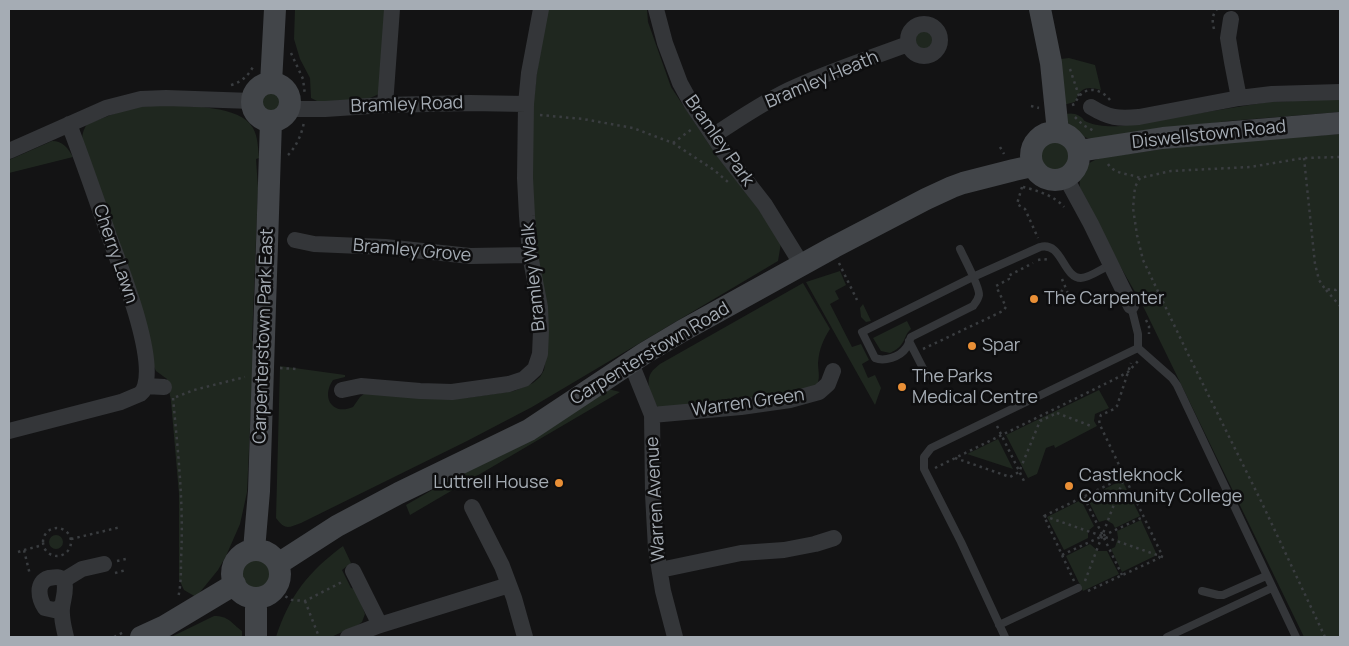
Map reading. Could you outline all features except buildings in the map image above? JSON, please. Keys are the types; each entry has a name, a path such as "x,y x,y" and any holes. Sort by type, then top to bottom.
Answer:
{"street":[{"path":"271,83 275,9"},
{"path":"385,105 392,9"},
{"name":"Bramley Walk","path":"342,390 361,386 452,392 509,384 524,379 535,369 538,361 541,333 540,305 530,255 525,178 526,109 529,73 541,9"},
{"name":"Bramley Park","path":"656,9 665,43 680,83 691,103 712,136 764,204 802,265"},
{"path":"1040,9 1052,63 1058,132"},
{"path":"1231,19 1228,38 1239,98"},
{"name":"Bramley Heath","path":"712,136 788,90 908,44"},
{"path":"271,83 277,84 287,92 290,103 280,115 265,120 255,113 252,108 252,101 255,90 271,83"},
{"path":"1091,107 1102,114 1126,119 1239,98 1272,94 1340,92"},
{"path":"9,151 106,108 140,99 252,101"},
{"name":"Bramley Road","path":"280,115 325,109 385,105 470,103 526,109"},
{"name":"Carpenterstown Park East","path":"254,550 280,115"},
{"name":"Diswellstown Road","path":"1079,151 1099,140 1163,138 1340,123"},
{"name":"Cherry Lawn","path":"69,124 123,274 139,326 147,363 145,386"},
{"path":"1058,132 1066,134 1073,140 1079,151 1079,160 1072,174 1066,178 1056,181 1046,180 1032,166 1030,157 1034,144 1044,134 1058,132"},
{"name":"Carpenterstown Road","path":"278,564 337,526 399,493 529,430 682,331 834,247 952,187 1032,166"},
{"path":"1066,178 1131,306"},
{"name":"Bramley Grove","path":"295,240 314,244 385,247 470,256 530,255"},
{"name":"Warren Avenue","path":"629,364 638,380 652,415 656,549 675,637"},
{"name":"Warren Green","path":"652,415 741,407 790,400 819,392 828,384 833,371"},
{"path":"10,427 121,402 140,394 145,386 168,392"},
{"path":"472,507 492,545 509,585 525,637"},
{"path":"660,570 741,553 784,550 834,538"},
{"path":"254,550 268,554 278,564 280,572 278,584 265,594 249,597 238,590 232,577 233,569 240,556 254,550"},
{"path":"64,580 82,570 105,570"},
{"path":"353,571 380,625"},
{"path":"62,607 54,610 45,608 40,598 40,588 44,580 58,577 64,580 66,588 62,607 62,619 66,637"},
{"path":"136,633 165,626 235,584"},
{"path":"348,637 380,625 509,585"},
{"path":"256,637 265,594"}],"lane":[{"path":"960,249 973,278 979,292 979,297 973,306 911,338 902,353 888,359 880,360 875,358 862,332 973,278 1040,247 1051,248 1071,273 1078,277 1084,278 1110,265"},
{"path":"1131,306 1138,334 1138,350"},
{"path":"911,338 927,376"},
{"path":"1005,637 961,542 924,469 923,460 932,448 1138,350"},
{"path":"1138,350 1172,378 1177,385 1296,637"},
{"path":"1202,591 1223,596 1266,576"},
{"path":"1168,637 1272,588"},
{"path":"999,625 1079,591"}],"path":[{"path":"1214,29 1213,15 1217,9"},
{"path":"1072,109 1071,105 1075,104 1082,92 1086,91 1095,90 1101,92 1111,103"},
{"path":"526,109 633,128 673,143 714,170 728,182"},
{"path":"1074,115 1099,140 1110,168 1140,178 1171,171 1250,167 1304,158 1340,156"},
{"path":"673,143 703,121"},
{"path":"1304,158 1315,264 1319,280 1340,306"},
{"path":"1140,178 1135,187 1134,208 1137,235 1143,260 1325,637"},
{"path":"1016,186 1053,198 1064,207"},
{"path":"1022,187 1017,204 1025,209 1039,240 1041,259"},
{"path":"834,247 841,259 838,261 857,300"},
{"path":"911,338 920,350 1003,311 1006,307 996,286 1010,279 1008,276 1041,259 1055,264"},
{"path":"1062,279 1069,296"},
{"path":"1325,289 1336,290 1340,288"},
{"path":"1145,318 1149,330 1132,358 1117,406 1100,416 1099,420 1162,557"},
{"path":"926,472 1128,372 1137,363 1138,350"},
{"path":"168,392 182,508 180,584 176,601"},
{"path":"1054,409 1057,413 1091,426"},
{"path":"955,458 1010,477 1020,472 1040,421 1057,413"},
{"path":"994,418 1025,483"},
{"path":"1043,516 1124,477"},
{"path":"1079,591 1103,536 1124,477"},
{"path":"1084,497 1122,575"},
{"path":"1043,516 1162,557"},
{"path":"1043,516 1079,591"},
{"path":"1062,555 1143,517"},
{"path":"71,539 121,527"},
{"path":"55,528 64,530 71,539 68,550 61,556 56,557 48,554 43,545 46,533 55,528"},
{"path":"24,550 43,545"},
{"path":"1079,591 1162,557"},
{"path":"105,570 126,570"},
{"path":"265,594 305,601 346,580 353,571"},
{"path":"305,601 319,637"},
{"path":"114,637 136,633"}],"shaded area":[{"path":"295,9 385,9 379,94 368,99 319,102 311,98 310,78 300,59 294,39"},
{"path":"548,9 647,9 648,22 671,87 710,146 759,210 781,243 778,261 532,407 301,523 290,527 282,525 276,518 280,366 345,375 345,377 333,380 328,393 331,403 339,409 353,407 365,393 465,398 514,391 533,383 544,370 546,358 532,203 533,105"},
{"path":"920,31 928,31 933,36 931,47 920,49 915,44 915,36"},
{"path":"1069,58 1095,65 1101,90 1085,89 1079,93 1075,102 1063,105 1061,59"},
{"path":"271,90 280,93 283,102 280,111 271,114 262,111 259,102 262,93"},
{"path":"1340,99 1340,112 1228,121 1092,139 1077,134 1071,128 1065,114 1071,113 1085,121 1103,126 1116,126 1268,102"},
{"path":"169,105 227,111 247,120 255,131 259,158 256,159 258,188 252,341 254,342 247,492 240,524 226,556 218,570 196,597 184,590 179,579 179,494 171,401 167,379 156,371 154,367 82,143 83,133 87,124 132,107"},
{"path":"1340,134 1340,637 1304,637 1142,304 1109,247 1080,188 1080,181 1081,174 1088,164 1107,157 1212,143"},
{"path":"52,141 59,142 65,146 73,157 9,173 9,160"},
{"path":"1055,142 1065,146 1069,156 1065,166 1055,170 1045,166 1041,156 1045,146"},
{"path":"840,271 846,285 835,291 839,299 830,304 852,347 861,344 869,360 862,364 868,378 875,375 881,388 875,405 806,282"},
{"path":"803,283 830,329 819,353 819,378 816,386 783,396 659,408 656,405 651,396 649,386 649,377 655,368"},
{"path":"863,304 871,321 866,322 861,317 860,308"},
{"path":"907,321 911,329 900,346 890,353 881,351 873,338"},
{"path":"608,389 620,392 410,515 406,505"},
{"path":"1099,390 1109,408 1095,414 1094,421 1097,426 1055,448 1054,445 1046,448 1037,474 1028,478 1006,435"},
{"path":"998,439 1013,469 967,454"},
{"path":"1122,480 1140,516 1115,528 1113,524 1106,520 1099,522 1087,498"},
{"path":"1081,500 1094,526 1088,531 1088,538 1064,550 1047,517"},
{"path":"1141,520 1157,555 1122,572 1111,549 1115,547 1118,538 1117,531"},
{"path":"53,535 59,535 63,542 59,549 53,549 49,545 49,539"},
{"path":"1090,544 1098,551 1107,551 1119,574 1083,591 1066,556"},
{"path":"343,546 351,563 342,570 351,588 356,589 365,614 362,622 331,637 276,637 287,609 310,575"},
{"path":"256,559 267,563 271,574 267,585 256,589 245,585 241,574 245,563"},
{"path":"214,616 230,620 242,631 242,637 171,637"}],"place":[{"name":"The Carpenter","path":"1034,299"},
{"name":"Spar","path":"972,346"},
{"name":"The Parks Medical Centre","path":"902,387"},
{"name":"Luttrell House","path":"559,483"},
{"name":"Castleknock Community College","path":"1069,486"}]}
